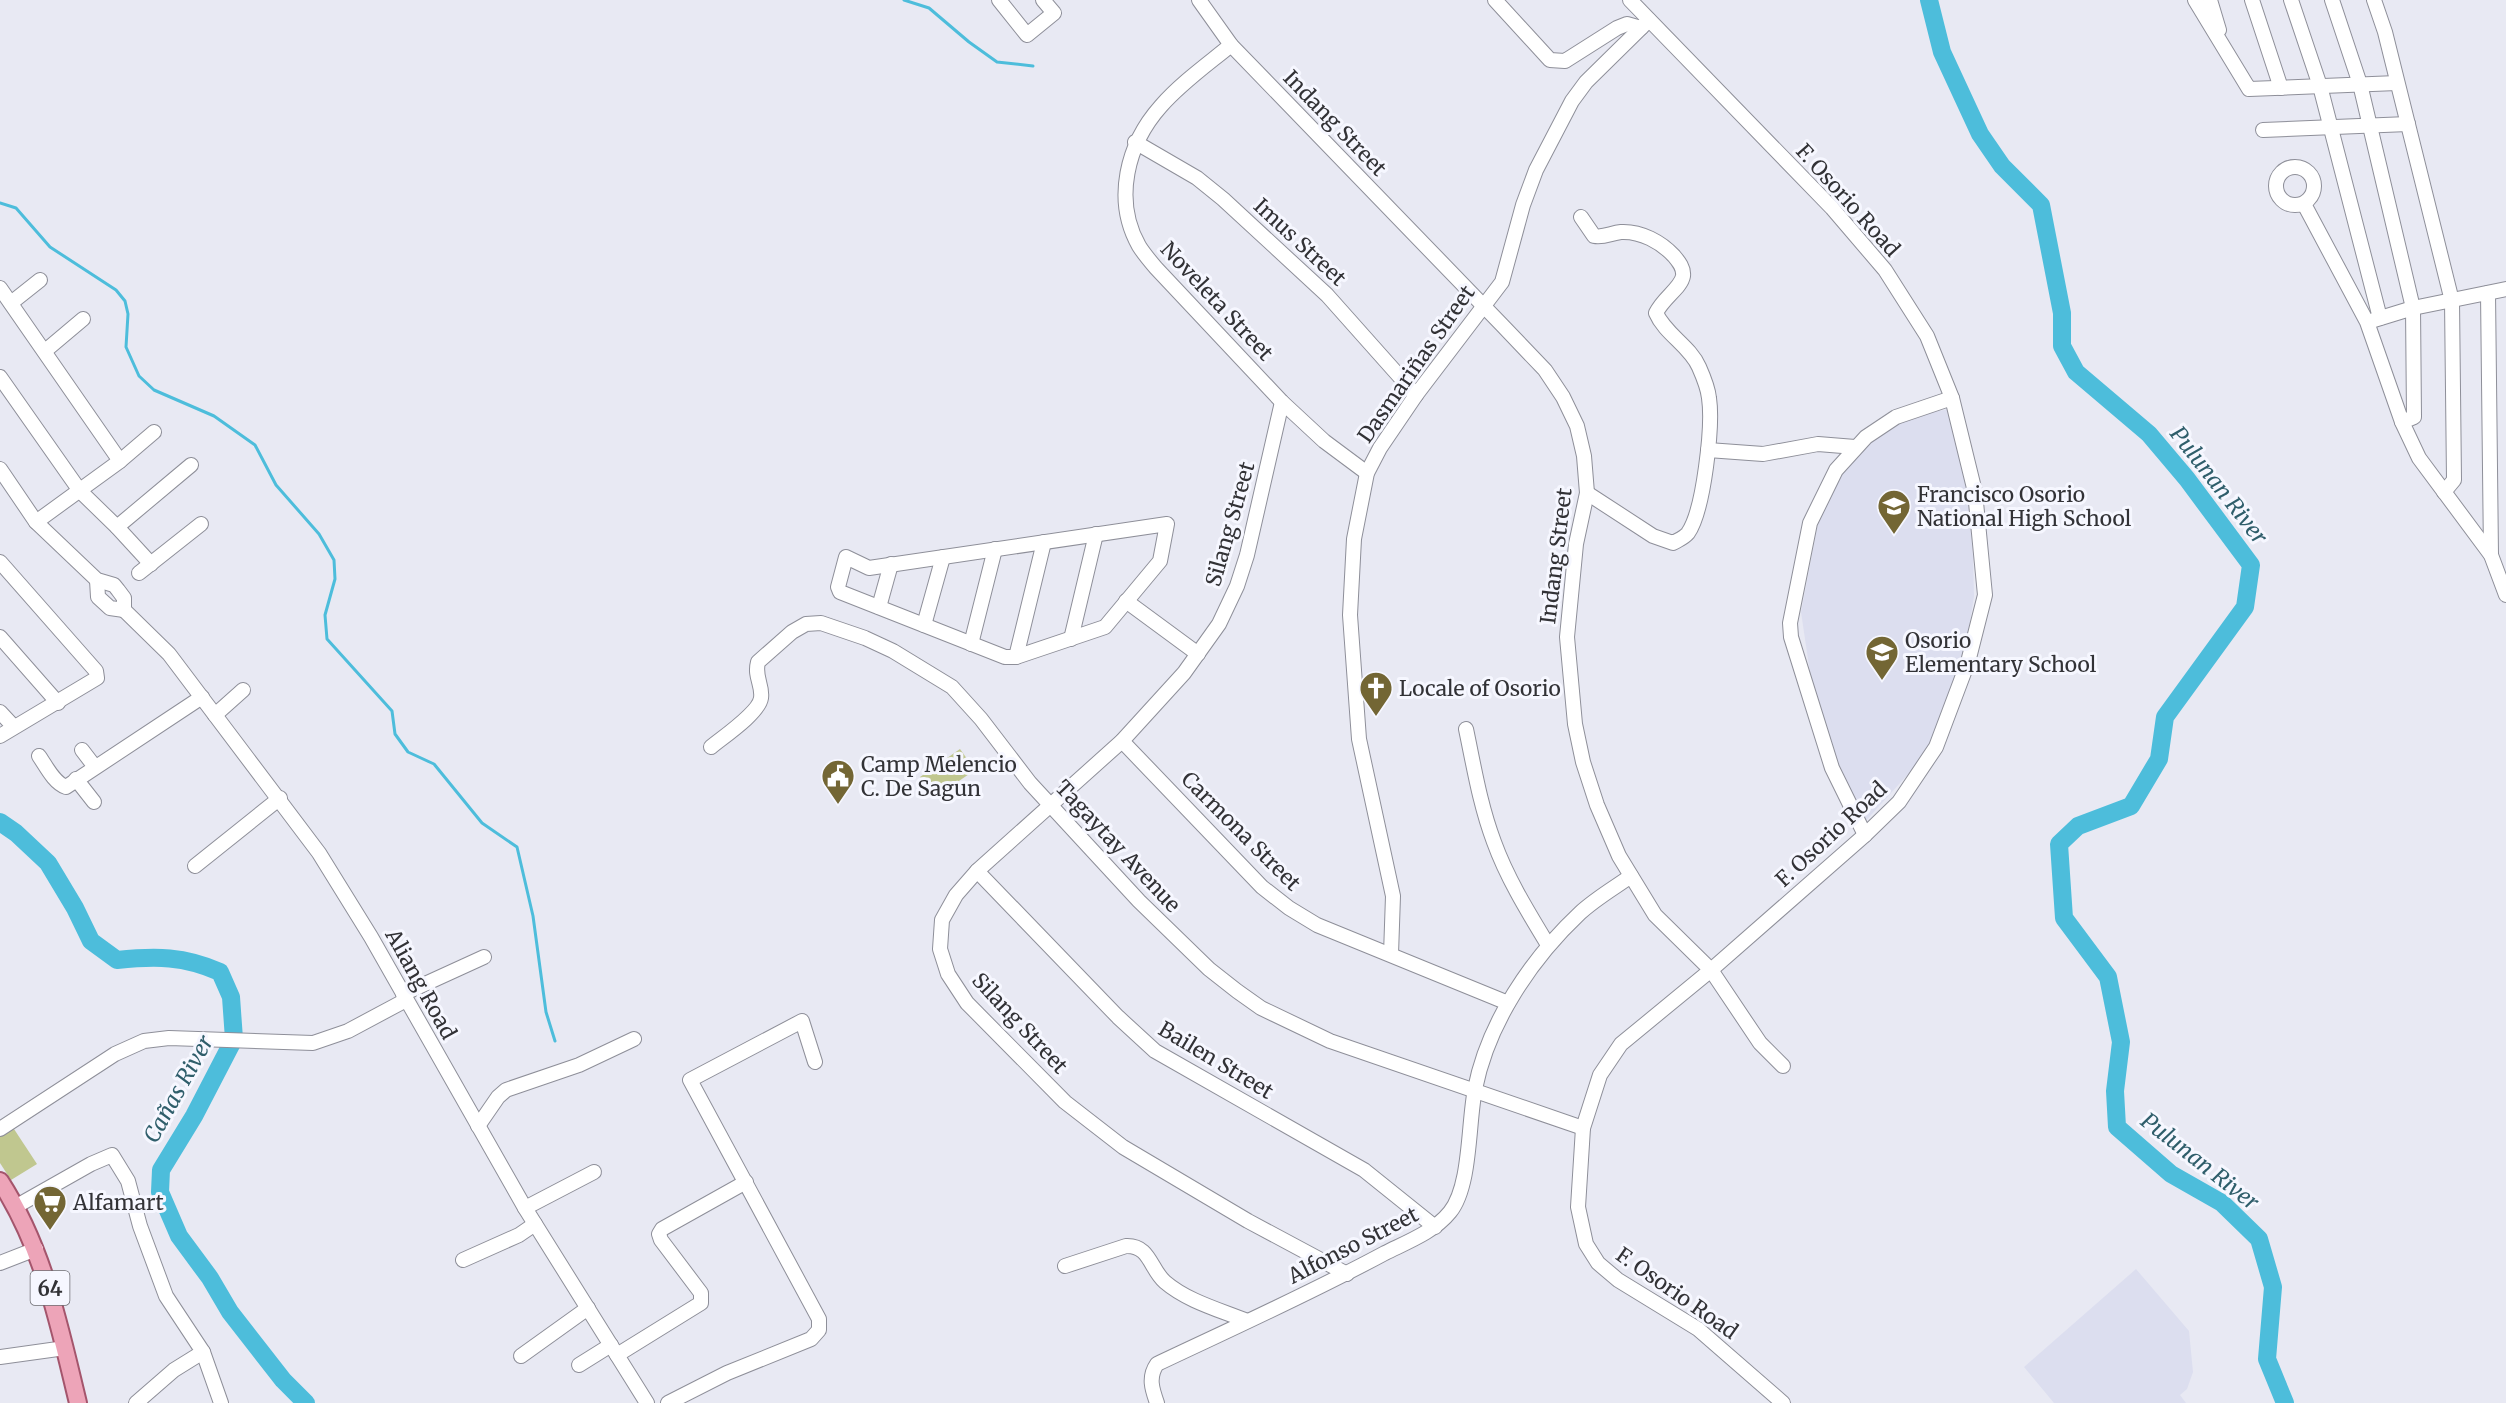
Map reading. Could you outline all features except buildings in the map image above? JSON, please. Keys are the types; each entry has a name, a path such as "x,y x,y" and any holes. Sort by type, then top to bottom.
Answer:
{"main road":[{"name":"64","path":"0,1181 36,1249 53,1300 78,1403"}],"street":[{"path":"999,0 1027,35 1054,13 1043,0"},
{"name":"Indang Street","path":"1199,0 1231,45 1545,370 1563,397 1579,436 1584,456 1587,493 1576,544 1567,637 1575,724 1583,762 1597,805 1619,855 1655,915 1711,970 1760,1043 1783,1066"},
{"path":"1495,0 1550,60 1564,61 1627,24 1645,24"},
{"name":"F. Osorio Road","path":"1630,0 1645,24 1832,208 1885,270 1928,336 1952,398 1975,492 1985,595 1968,662 1936,747 1899,802 1865,835 1711,970 1621,1044 1600,1075 1583,1128 1578,1207 1586,1244 1598,1263 1618,1280 1698,1329 1783,1403"},
{"path":"2195,0 2249,89 2397,82"},
{"path":"2210,0 2223,46"},
{"path":"2252,0 2281,88"},
{"path":"2291,0 2320,86 2373,320 2402,422 2419,458 2491,555 2506,595"},
{"path":"2332,0 2360,84 2413,308 2414,417 2402,422"},
{"path":"2374,0 2385,32 2452,301 2454,480 2444,492"},
{"name":"Dasmariñas Street","path":"1391,954 1393,896 1359,739 1350,615 1354,539 1367,473 1380,448 1416,395 1504,278 1523,205 1536,170 1572,101 1586,82 1645,24"},
{"name":"Noveleta Street","path":"1231,45 1162,105 1136,142 1126,176 1125,206 1131,228 1140,248 1156,268 1282,402 1324,441 1367,473"},
{"path":"2263,130 2331,129 2408,124"},
{"name":"Imus Street","path":"1136,142 1197,178 1223,199 1327,295 1416,395"},
{"path":"2304,204 2373,320"},
{"path":"1581,217 1594,236 1600,237 1621,232 1645,237 1663,244 1681,265 1683,275 1680,285 1661,302 1656,313 1660,322 1698,364 1709,398 1708,450 1702,495 1689,531 1683,538 1673,543 1653,536 1587,493"},
{"path":"11,303 40,280"},
{"path":"0,288 120,461"},
{"path":"2373,320 2413,308 2506,289"},
{"path":"2488,293 2491,555"},
{"path":"45,351 83,319"},
{"path":"0,377 80,491 152,564"},
{"path":"1865,835 1832,768 1791,637 1790,622 1809,523 1836,470 1866,437 1896,417 1952,398"},
{"name":"Silang Street","path":"1282,402 1247,555 1237,586 1219,624 1184,673 1122,741 977,871 956,895 942,920 940,949 948,974 967,1003 1065,1102 1123,1147 1248,1221 1347,1274"},
{"path":"36,522 120,461 154,432"},
{"path":"1708,450 1763,454 1818,444 1856,447"},
{"path":"117,527 190,465"},
{"path":"0,469 4,484 36,522 97,580 114,585 124,598 124,610 110,608 98,597 97,580"},
{"path":"139,573 201,524"},
{"path":"1167,524 1160,561 1105,627 1016,657 1005,657 971,644 840,592 838,587 846,557 869,568 1044,542 1167,524"},
{"path":"1071,639 1096,534"},
{"path":"1016,657 1044,542"},
{"path":"971,644 995,549"},
{"path":"924,625 943,557"},
{"path":"0,562 97,674 97,678 58,703 0,736"},
{"path":"879,607 891,564"},
{"path":"1126,602 1198,654"},
{"name":"Aliang Road","path":"124,610 169,654 280,798 336,879 525,1208 647,1403"},
{"name":"Tagaytay Avenue","path":"711,747 751,714 761,701 761,690 756,679 758,662 792,632 806,624 821,623 865,638 893,651 952,687 981,718 1006,753 1051,806 1139,901 1209,969 1261,1008 1330,1041 1583,1128"},
{"path":"0,637 58,703"},
{"path":"215,715 243,690"},
{"path":"39,756 61,785 66,787 202,697"},
{"path":"0,712 14,727"},
{"path":"1466,729 1482,805 1494,844 1520,898 1548,945"},
{"name":"Carmona Street","path":"1122,741 1262,887 1289,908 1317,925 1508,1003"},
{"path":"82,750 95,767"},
{"path":"76,780 94,802"},
{"path":"195,866 280,798"},
{"name":"Bailen Street","path":"977,871 1118,1017 1155,1051 1364,1170 1391,1189 1435,1227"},
{"name":"Alfonso Street","path":"1157,1403 1151,1373 1157,1364 1347,1274 1435,1227 1454,1207 1463,1185 1475,1089 1485,1053 1508,1003 1548,945 1582,911 1631,876"},
{"path":"0,1129 124,1049 147,1040 169,1038 307,1044 348,1031 404,997 484,957"},
{"path":"668,1403 727,1373 811,1339 819,1330 819,1319 690,1080 802,1021 815,1062"},
{"path":"478,1126 498,1097 506,1090 579,1065 634,1039"},
{"path":"15,1207 91,1164 112,1155 128,1181 140,1226 166,1296 203,1352 221,1403"},
{"path":"525,1208 594,1172"},
{"path":"579,1365 614,1351 701,1303 701,1293 661,1240 659,1234 662,1229 746,1182"},
{"path":"464,1260 519,1235 535,1224"},
{"path":"1065,1266 1126,1246 1136,1246 1143,1251 1163,1280 1176,1291 1247,1321"},
{"path":"0,1263 36,1249"},
{"path":"520,1356 588,1308"},
{"path":"0,1357 65,1348"},
{"path":"136,1403 174,1370 203,1352"}],"shaded area":[{"path":"1949,409 1967,477 1974,596 1967,642 1930,750 1861,826 1817,720 1801,612 1820,513 1848,465 1873,436 1908,417"},
{"path":"2136,1269 2189,1331 2193,1372 2187,1389 2180,1395 2186,1403 2054,1403 2024,1367"}],"green space":[{"path":"960,749 975,770 934,798 920,777"},
{"path":"12,1126 37,1164 11,1180 0,1163 0,1134"}],"waterway":[{"path":"904,0 929,8 997,62 1033,66"},
{"name":"Pulunan River","path":"1929,0 1942,52 1980,134 2002,166 2041,205 2062,313 2062,346 2076,372 2149,434 2187,479 2251,565 2245,607 2165,717 2159,759 2131,806 2078,826 2059,844 2064,918 2108,977 2121,1042 2115,1091 2117,1127 2171,1174 2222,1203 2259,1239 2273,1287 2267,1359 2285,1403"},
{"path":"0,203 16,208 50,247 116,290 125,301 128,314 126,347 139,376 154,390 214,416 255,445 276,485 319,534 334,560 335,579 325,615 327,639 392,711 395,734 408,752 434,764 482,823 517,847 533,916 546,1012 555,1041"},
{"name":"Cañas River","path":"0,822 16,833 48,863 75,908 91,941 117,960 170,958 220,972 231,997 234,1039 194,1116 161,1170 160,1192 179,1236 210,1278 230,1312 283,1380 306,1403"}],"place":[{"name":"Francisco Osorio National High School","path":"1894,535"},
{"name":"Osorio Elementary School","path":"1882,681"},
{"name":"Locale of Osorio","path":"1376,717"},
{"name":"Camp Melencio C. De Sagun","path":"838,805"},
{"name":"Alfamart","path":"50,1231"}]}
